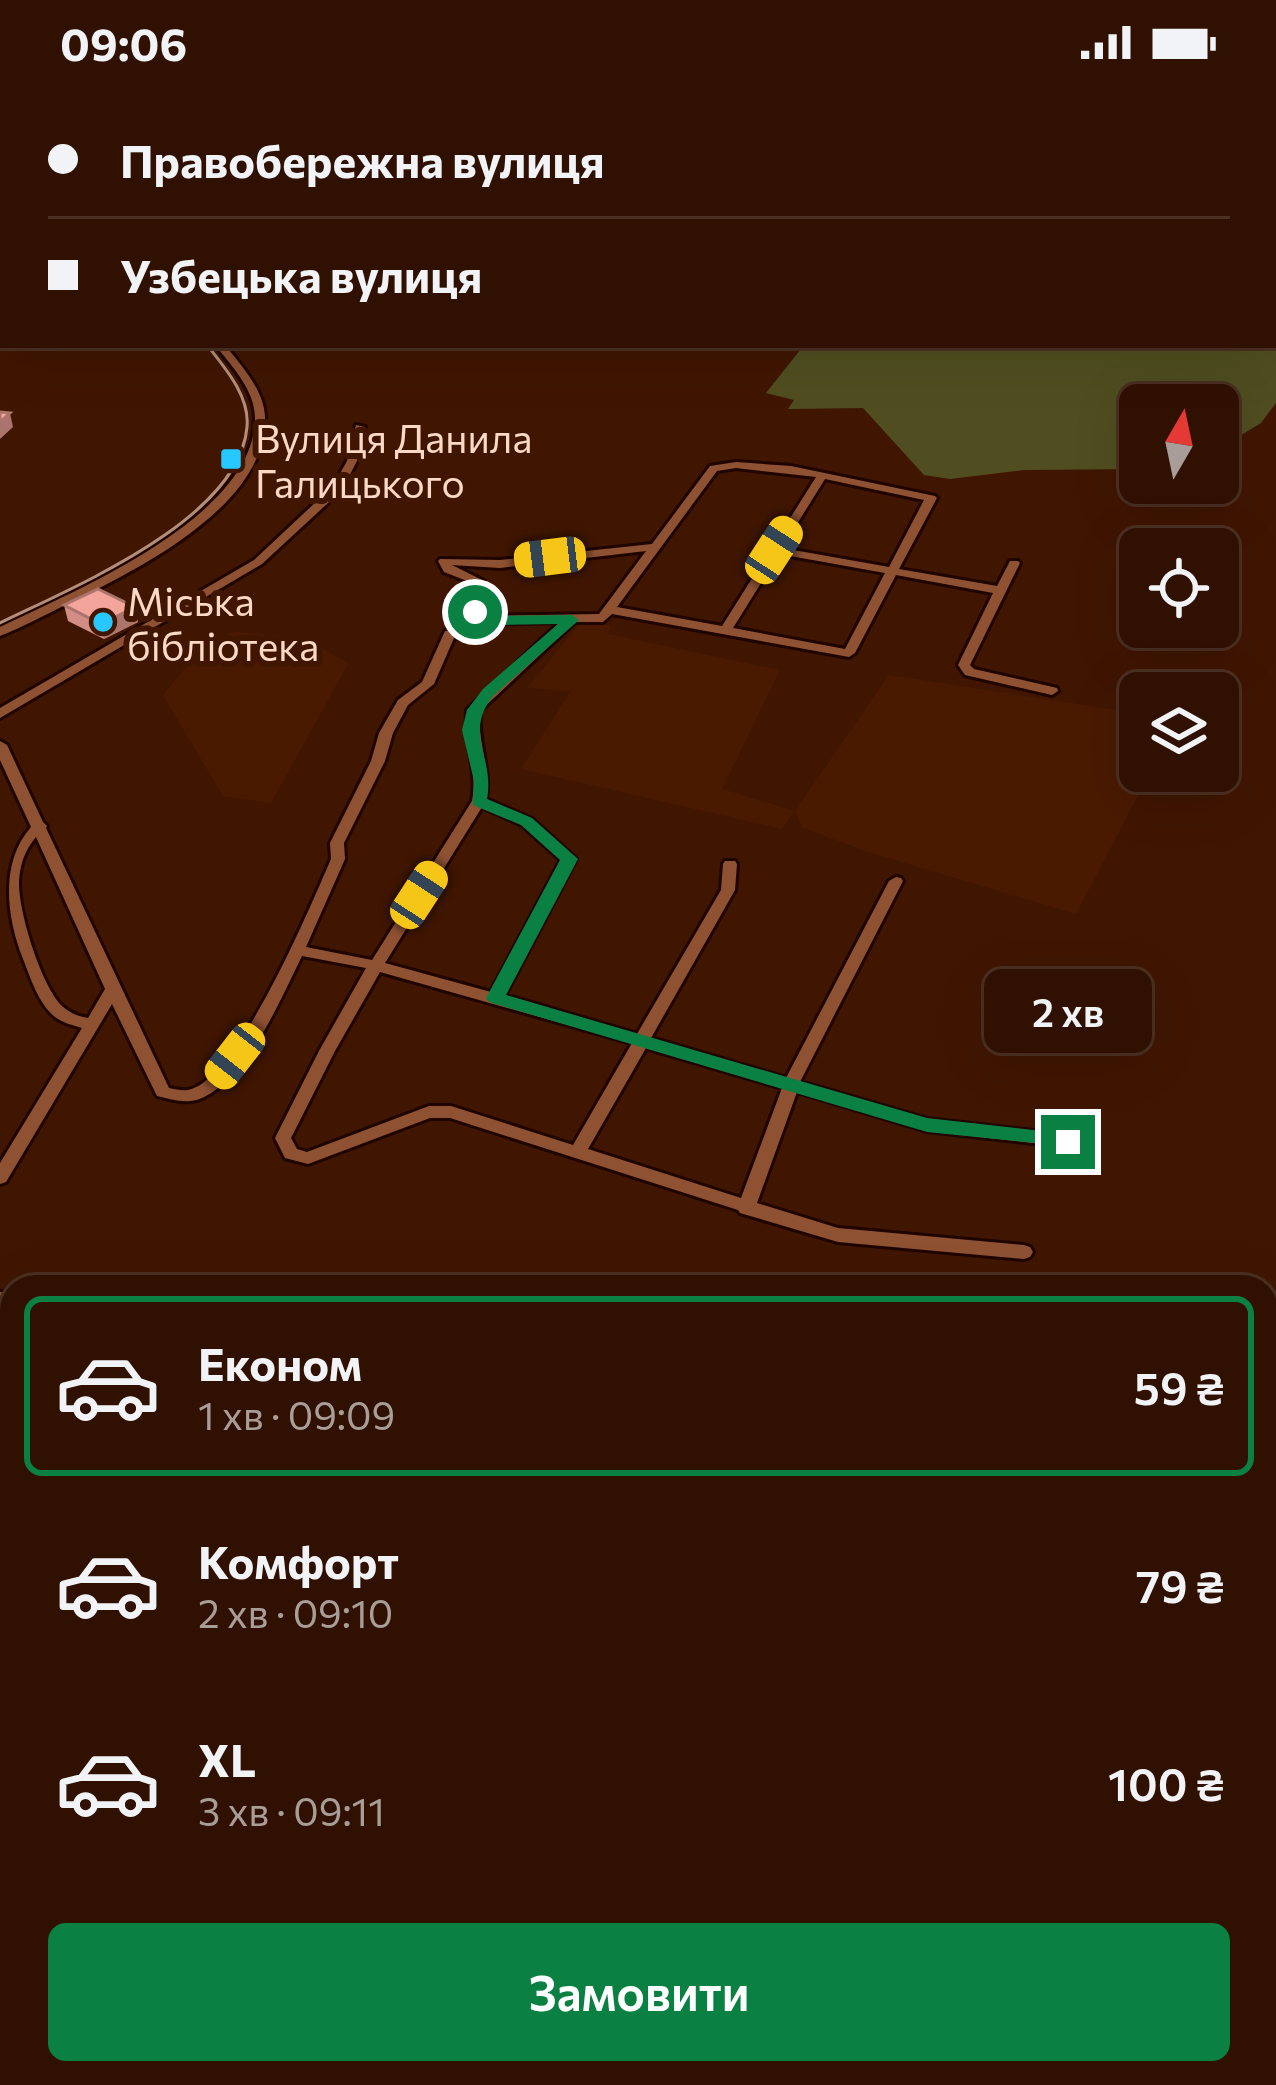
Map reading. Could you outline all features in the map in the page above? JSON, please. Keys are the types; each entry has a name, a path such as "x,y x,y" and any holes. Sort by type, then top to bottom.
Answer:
{"street":[{"path":"0,632 165,546 209,514 254,453 260,436 257,402 222,348"},
{"path":"0,714 258,562 338,488 352,461 359,427"},
{"path":"0,745 163,1092 183,1097 203,1092 254,1032 298,951 338,859 337,843 378,761 386,733 403,703 428,684 449,634 463,634 478,620 603,618 714,468 738,464 931,498 853,652 610,610"},
{"path":"726,629 820,477"},
{"path":"478,620 478,581 448,569 444,560 500,563 654,548"},
{"path":"774,550 998,590"},
{"path":"1014,562 965,659 970,672 1052,691"},
{"path":"572,620 474,710 470,730 482,781 478,801 374,965 283,1138 291,1154 308,1158 429,1112 451,1112 838,1235 1024,1252"},
{"path":"478,801 526,822 569,859 496,998"},
{"path":"40,826 22,833 11,846 3,894 57,1010 76,1023 92,1024"},
{"path":"578,1151 728,890 730,864"},
{"path":"746,1208 792,1082 896,881"},
{"path":"298,951 374,965 496,998 927,1125 1068,1142"},
{"path":"0,1178 113,989"}],"shaded area":[{"path":"802,348 1276,348 1276,403 1261,423 1239,436 1239,384 1119,384 1119,469 1024,470 950,479 924,475 863,408 788,409 794,400 766,393"},
{"path":"582,621 611,626 608,634 780,670 722,789 795,811 782,829 521,769 571,691 527,688"},
{"path":"235,632 305,638 348,664 271,803 223,796 163,695 208,641"},
{"path":"889,675 1119,711 1119,792 1140,792 1076,914 865,851 802,827 795,811"}],"building":[{"path":"98,589 135,607 101,624 64,605"}],"tram line":[{"path":"0,623 148,546 215,492 237,461 247,416 235,383 209,348"}],"railway":[{"path":"576,84 587,84"}],"place":[{"name":"Вулиця Данила Галицького","path":"231,459"},
{"name":"Міська бібліотека","path":"103,622"}],"route":[{"path":"475,612 478,620 572,620 488,692 474,710 470,730 482,781 478,801 526,822 569,859 496,998 927,1125 1068,1142"}]}
